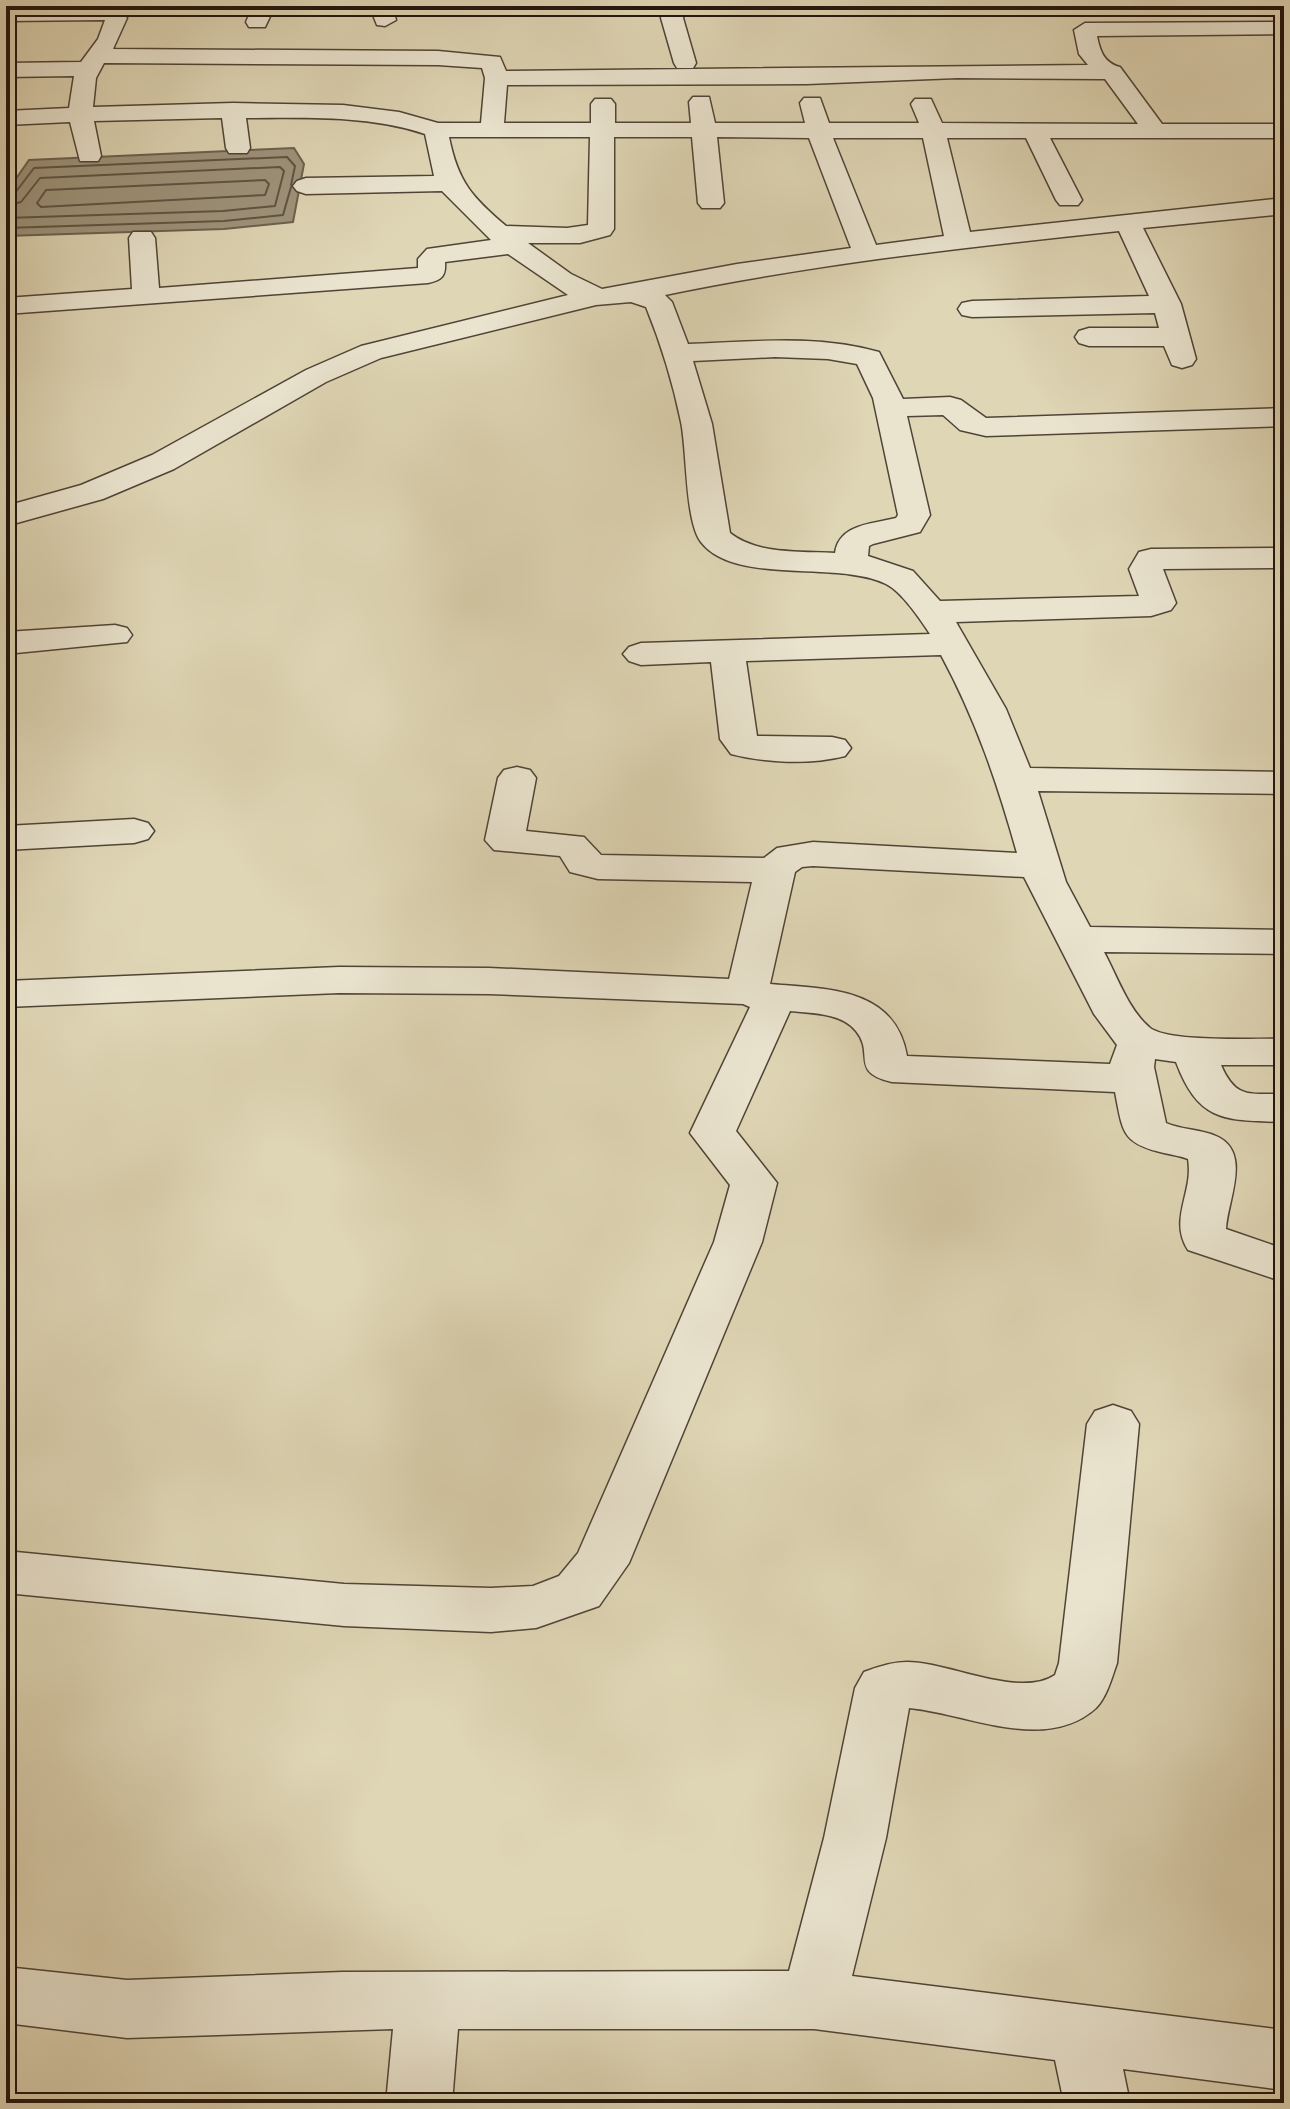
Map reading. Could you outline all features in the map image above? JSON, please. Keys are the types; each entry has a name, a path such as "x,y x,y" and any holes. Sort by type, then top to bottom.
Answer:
{"street":[{"path":"346,6 383,9 386,11 385,20"},
{"path":"676,6 672,8 672,18 698,68 711,203"},
{"path":"1112,6 1120,29"},
{"path":"1216,6 1229,28"},
{"path":"6,15 106,10 115,16 115,26 94,62 79,114 89,156"},
{"path":"1153,128 1116,75 1097,62 1085,30 1284,28"},
{"path":"494,70 698,68 807,77 1097,62 1121,54"},
{"path":"6,70 94,62 438,58 494,70 604,77 698,68"},
{"path":"492,130 494,70"},
{"path":"910,73 933,130 959,242"},
{"path":"6,306 428,275 432,273 431,259 436,255 509,240 592,233 601,229 604,77"},
{"path":"807,77 817,129 841,196 867,254"},
{"path":"233,110 238,148"},
{"path":"6,118 233,110 384,114 436,130 1153,128 1284,131"},
{"path":"1034,129 1069,200"},
{"path":"436,130 440,160 455,201"},
{"path":"306,186 455,201 566,284 594,297"},
{"path":"6,516 92,492 163,462 316,376 371,352 594,297 636,293 737,272 867,254 1284,206"},
{"path":"1089,337 1179,348 1167,304 1145,252 1126,222"},
{"path":"142,238 146,297"},
{"path":"636,293 658,302 675,353 697,424 714,537 728,548 755,557 866,566 901,578 931,612 953,644 988,709 1015,779 1040,866 1138,1060 1145,1130 1157,1138 1204,1148 1210,1154 1213,1165 1202,1227 1205,1239 1284,1266"},
{"path":"972,309 1167,304"},
{"path":"675,353 855,352 869,358 879,375 890,408 914,515 909,525 861,537 853,542 850,565"},
{"path":"890,408 950,406 971,424 986,427 1284,417"},
{"path":"931,612 1151,606 1159,603 1146,569 1151,559 1284,558"},
{"path":"6,643 115,635"},
{"path":"641,654 953,644"},
{"path":"727,651 739,739 744,746 832,748"},
{"path":"517,778 505,840 508,842 570,845 580,853 584,864 598,867 775,870"},
{"path":"1015,779 1284,783"},
{"path":"6,838 134,831"},
{"path":"6,1572 344,1605 491,1610 536,1607 579,1591 601,1563 738,1242 754,1183 713,1133 715,1123 768,1017 770,1001 753,993 749,985 775,870 783,859 813,854 1040,866"},
{"path":"1076,939 1284,942"},
{"path":"6,994 339,980 489,981 753,993 857,1010 872,1021 880,1033 887,1066 892,1069 1138,1060 1193,1049 1284,1052"},
{"path":"1193,1049 1216,1100 1231,1105 1284,1108"},
{"path":"814,2000 855,1838 884,1688 914,1684 1004,1704 1034,1706 1058,1703 1078,1690 1088,1663 1113,1424"},
{"path":"6,1995 127,2009 428,2000 814,2000 1284,2060"},
{"path":"419,2103 428,2000"},
{"path":"1082,2033 1097,2103"}],"water":[{"path":"294,148 304,164 293,222 224,229 6,236 6,193 29,160"}]}
